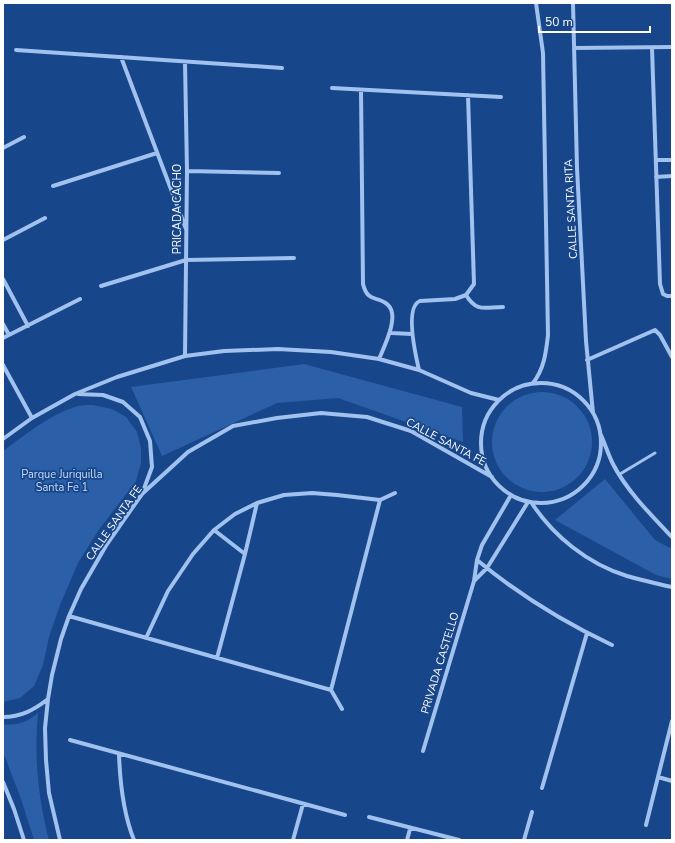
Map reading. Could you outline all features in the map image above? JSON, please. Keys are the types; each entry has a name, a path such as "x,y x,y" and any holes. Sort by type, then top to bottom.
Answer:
{"street":[{"path":"532,383 539,375 546,355 548,335 543,53 536,3"},
{"name":"CALLE SANTA RITA","path":"573,3 577,168 587,360 593,413"},
{"path":"574,48 672,47"},
{"path":"652,48 660,284 663,294 672,296"},
{"path":"16,50 282,68"},
{"path":"121,57 187,231"},
{"name":"PRICADA CACHO","path":"185,62 187,171 185,356"},
{"path":"332,88 501,97"},
{"path":"361,90 363,284 365,291 369,296 389,305 392,319 391,333 379,359"},
{"path":"419,370 412,334 412,318 416,302 455,299 466,295 474,284 468,95"},
{"path":"3,148 24,137"},
{"path":"53,186 157,153"},
{"path":"656,160 672,160"},
{"path":"187,171 279,173"},
{"path":"656,176 672,176"},
{"path":"3,240 46,218"},
{"path":"101,286 186,260 294,258"},
{"path":"3,279 28,326"},
{"path":"466,295 471,303 477,308 503,307"},
{"path":"3,338 80,299"},
{"path":"3,324 9,335"},
{"path":"587,360 655,330 660,335 672,357"},
{"path":"391,333 412,334"},
{"path":"3,439 32,418 75,394 117,377 185,356 224,351 278,349 331,352 379,359 419,370 471,393 499,400"},
{"path":"3,365 32,418"},
{"path":"600,431 601,447 597,464 590,478 578,490 564,499 548,503 530,502 511,495 501,488 492,477 484,462 481,445 483,429 489,413 499,400 514,389 532,383 547,383 561,386 574,393 585,402 593,413 600,431 613,465 637,498 672,537"},
{"path":"75,394 103,395 124,402 140,417 150,441 152,467 142,494"},
{"name":"CALLE SANTA FE","path":"60,840 49,793 45,728 48,700 61,639 81,589 107,544 142,494 188,452 233,426 277,418 321,413 367,417 411,431 492,477"},
{"path":"146,638 168,591 193,554 214,530 235,514 257,503 284,496 312,493 338,494 380,500 395,493"},
{"name":"PRIVADA CASTELLO","path":"423,751 474,581 476,560 482,545 511,495"},
{"path":"331,690 380,500"},
{"path":"530,502 553,530 571,546 598,563 626,576 672,587"},
{"name":"PRIVADA CASTELLO","path":"474,581 487,568 530,502"},
{"path":"217,658 257,503"},
{"path":"214,530 245,554"},
{"path":"476,560 535,603 587,633 612,645"},
{"path":"69,616 331,690 342,709"},
{"path":"542,788 587,633"},
{"path":"3,717 24,714 37,708 48,700"},
{"path":"646,825 672,721"},
{"path":"70,740 345,815"},
{"path":"119,754 120,781 124,808 134,840"},
{"path":"658,777 672,781"},
{"path":"3,782 14,808 24,840"},
{"path":"293,840 303,804"},
{"path":"524,840 532,812"},
{"path":"369,817 410,829 459,840"},
{"path":"407,840 410,829"}],"lane":[{"path":"620,474 655,453"}],"green space":[{"path":"304,364 462,407 463,442 338,398 277,403 162,456 131,387"},
{"path":"542,392 561,395 578,406 589,423 592,442 589,461 578,478 561,489 542,492 523,489 506,478 495,461 492,442 495,423 506,406 523,395"},
{"name":"Parque Juriquilla Santa Fe 1","path":"93,405 112,409 126,417 137,432 141,448 141,463 136,481 98,531 78,563 60,605 49,637 43,665 34,686 20,698 3,702 3,451 56,415 77,406"},
{"path":"605,479 655,540 672,549 672,579 656,575 555,520"},
{"path":"38,713 36,745 38,777 42,808 49,840 34,840 21,799 3,752 3,724 22,723"}]}
